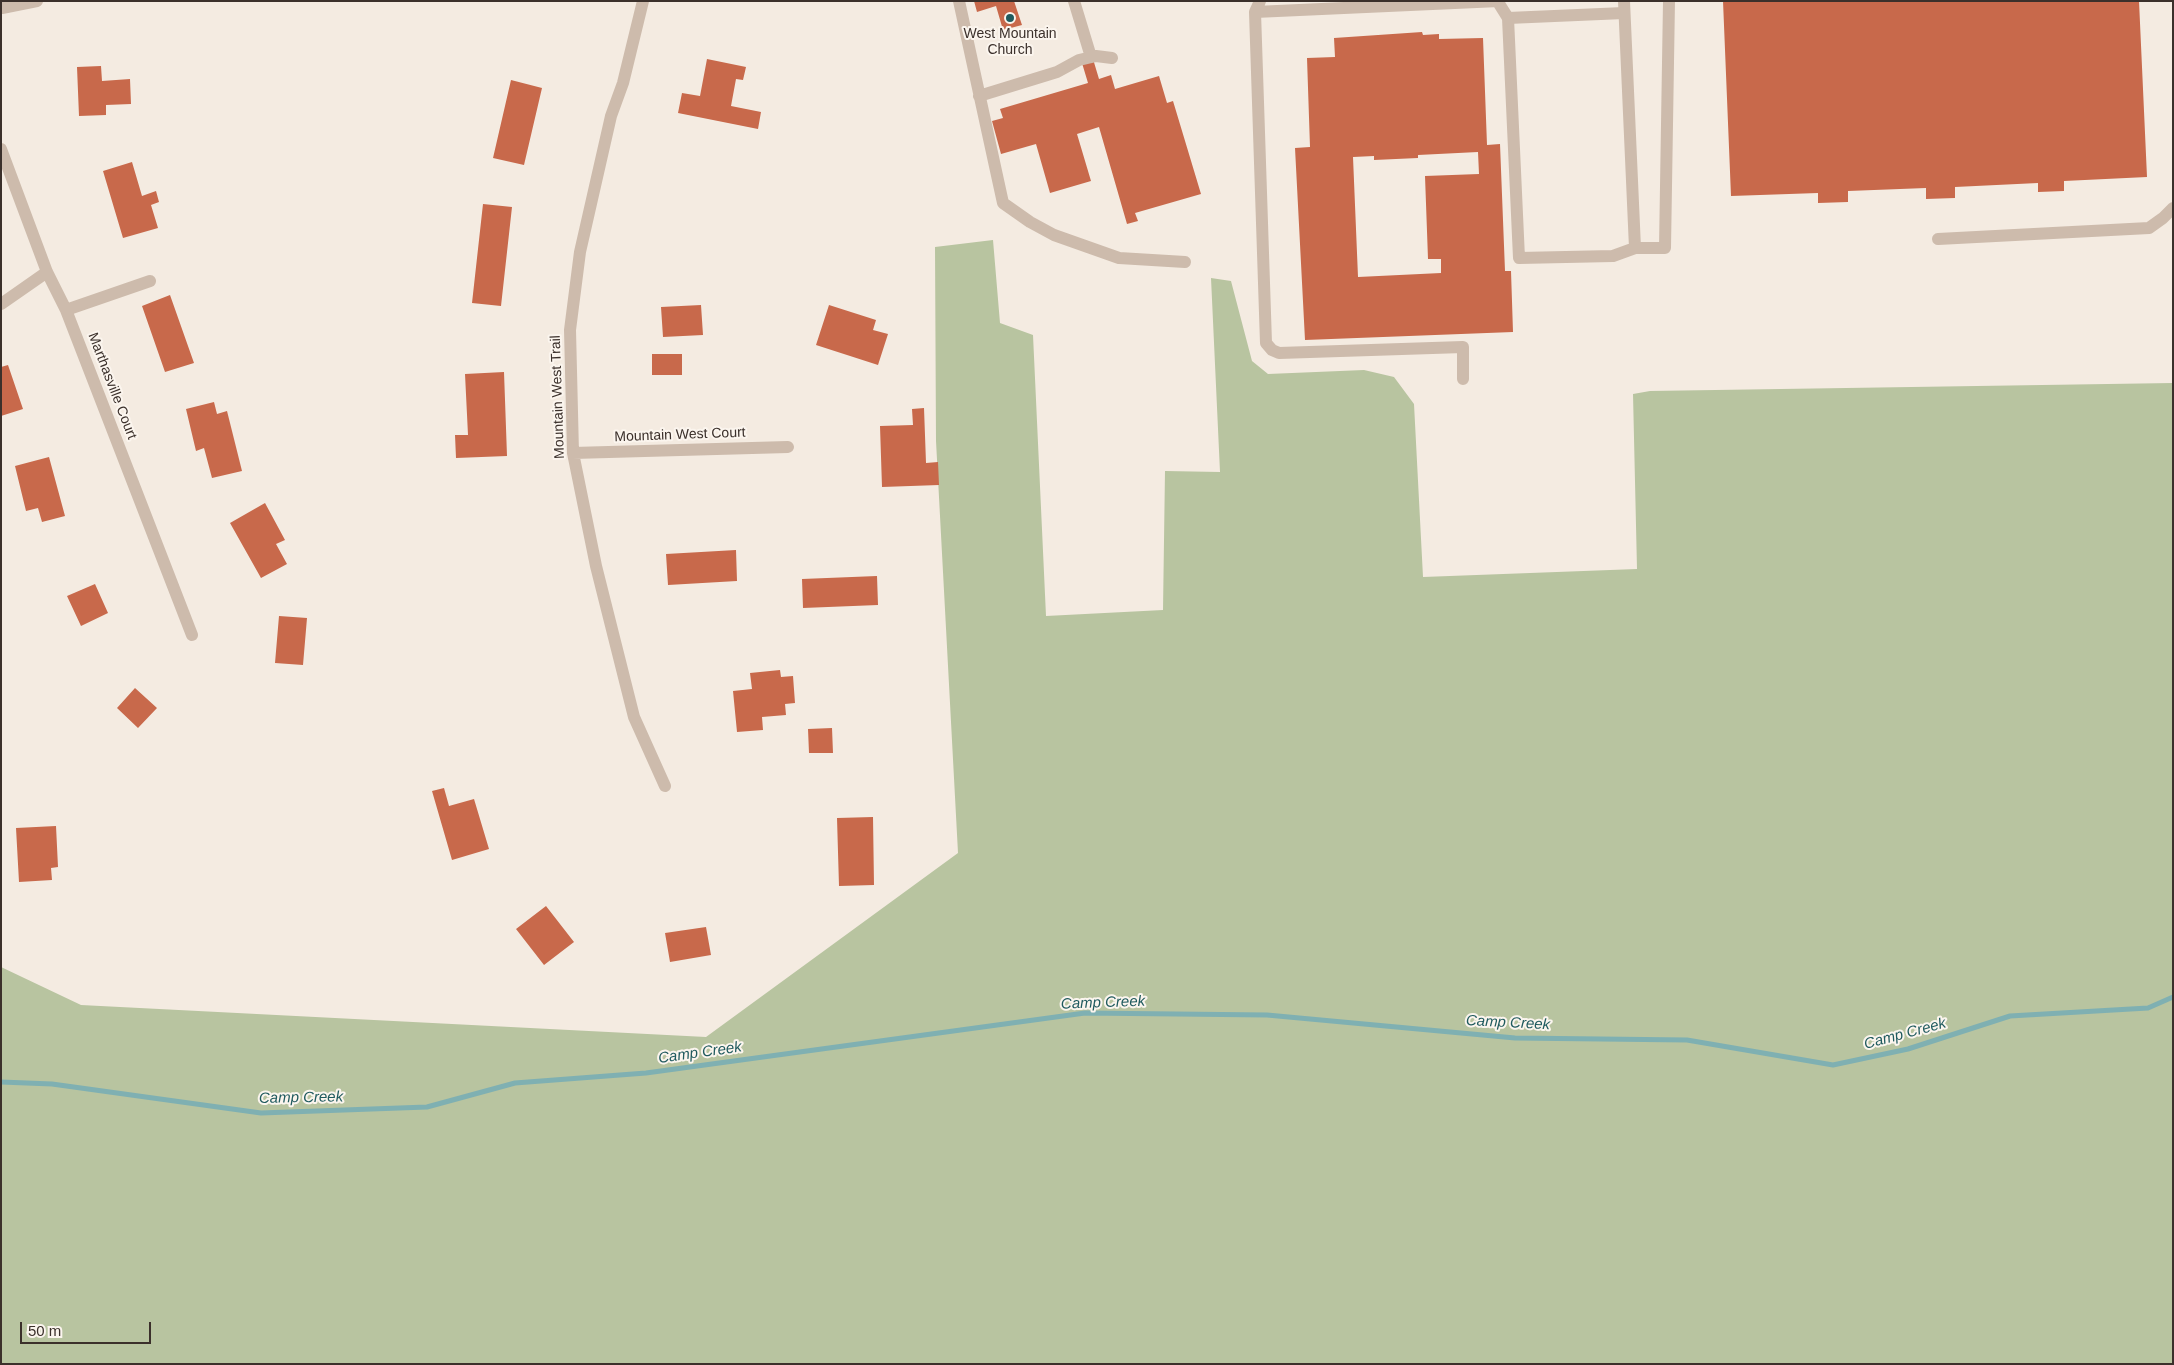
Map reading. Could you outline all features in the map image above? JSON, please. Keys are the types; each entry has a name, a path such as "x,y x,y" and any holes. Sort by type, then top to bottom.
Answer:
{"street":[{"path":"2,8 37,1"},
{"name":"Mountain West Trail","path":"643,1 623,84 611,116 580,252 570,330 573,453 596,566 634,717 665,786"},
{"path":"959,1 1003,203 1030,222 1054,235 1119,258 1185,262"},
{"path":"1074,1 1091,58"},
{"path":"1462,379 1463,347 1279,353 1272,350 1266,343 1258,7 1498,2 1508,18 1519,258 1613,256 1635,248 1665,248 1669,1"},
{"path":"1508,18 1624,7 1635,248"},
{"path":"979,96 1057,72 1079,60 1112,58"},
{"name":"Marthasville Court","path":"1,148 47,272 66,310 192,635"},
{"path":"1938,238 2149,228 2173,208"},
{"path":"1,304 47,272"},
{"path":"66,310 150,281"},
{"name":"Mountain West Court","path":"573,453 788,447"}],"green space":[{"path":"993,240 1000,323 1033,335 1046,616 1163,610 1165,471 1220,472 1211,278 1231,281 1252,361 1268,374 1364,370 1394,377 1414,404 1423,577 1637,569 1633,394 1650,391 2173,383 2173,1364 1,1364 1,967 81,1005 706,1037 958,853 936,441 935,247"}],"building":[{"name":"West Mountain Church","path":"974,1 1014,1 1022,25 1003,30 996,6 977,12"},
{"path":"1723,1 2139,1 2147,177 2064,181 2064,191 2038,192 2038,183 1955,187 1955,198 1926,199 1926,188 1848,191 1848,202 1818,203 1818,193 1731,196"},
{"path":"1422,32 1423,35 1439,34 1439,39 1483,38 1487,145 1500,144 1505,271 1511,271 1513,332 1305,340 1295,148 1310,147 1307,58 1335,57 1334,38","holes":["1478,152 1479,174 1425,176 1428,259 1441,259 1441,273 1358,277 1353,157 1374,156 1374,160 1418,158 1418,155"]},
{"path":"707,59 746,67 743,80 736,79 731,106 761,112 758,129 678,113 682,93 700,96"},
{"path":"1093,59 1099,79 1111,75 1115,89 1159,76 1167,103 1173,101 1201,194 1135,213 1138,221 1127,224 1099,127 1077,134 1091,181 1050,193 1036,144 1001,154 992,121 1003,118 1000,109 1088,83 1082,63"},
{"path":"101,66 102,81 130,79 131,104 106,105 106,115 79,116 77,67"},
{"path":"511,80 542,88 524,165 493,158"},
{"path":"132,162 142,196 156,191 159,202 151,205 158,228 123,238 103,171"},
{"path":"483,204 512,207 501,306 472,303"},
{"path":"170,295 194,363 165,372 142,306"},
{"path":"701,305 703,335 663,337 661,307"},
{"path":"829,305 876,320 873,330 888,334 878,365 816,345"},
{"path":"652,354 682,354 682,375 652,375"},
{"path":"8,365 23,409 1,416 1,367"},
{"path":"504,372 507,456 456,458 455,435 468,435 465,374"},
{"path":"214,402 217,414 227,411 242,471 212,478 204,448 196,451 186,409"},
{"path":"924,408 926,463 938,462 939,485 882,487 880,426 913,425 912,409"},
{"path":"49,457 65,516 42,522 38,508 26,511 15,466"},
{"path":"265,503 285,540 276,544 287,564 261,578 230,523"},
{"path":"736,550 737,581 668,585 666,554"},
{"path":"877,576 878,605 803,608 802,579"},
{"path":"95,584 108,613 81,626 67,596"},
{"path":"279,616 307,618 303,665 275,663"},
{"path":"780,670 781,677 793,676 795,703 785,704 786,715 762,717 763,730 737,732 733,691 752,689 750,673"},
{"path":"135,688 157,708 138,728 117,708"},
{"path":"832,728 833,753 809,753 808,729"},
{"path":"444,788 449,806 474,799 489,849 452,860 432,791"},
{"path":"873,817 874,885 839,886 837,818"},
{"path":"56,826 58,867 51,868 52,880 19,882 16,828"},
{"path":"546,906 574,942 544,965 516,929"},
{"path":"706,927 711,955 670,962 665,933"}],"waterway":[{"name":"Camp Creek","path":"1,1082 52,1084 261,1113 427,1107 515,1083 646,1073 1085,1013 1267,1015 1515,1038 1687,1040 1833,1065 1908,1049 2010,1016 2148,1008 2173,997"}],"place":[{"name":"West Mountain Church","path":"1010,18"}]}
